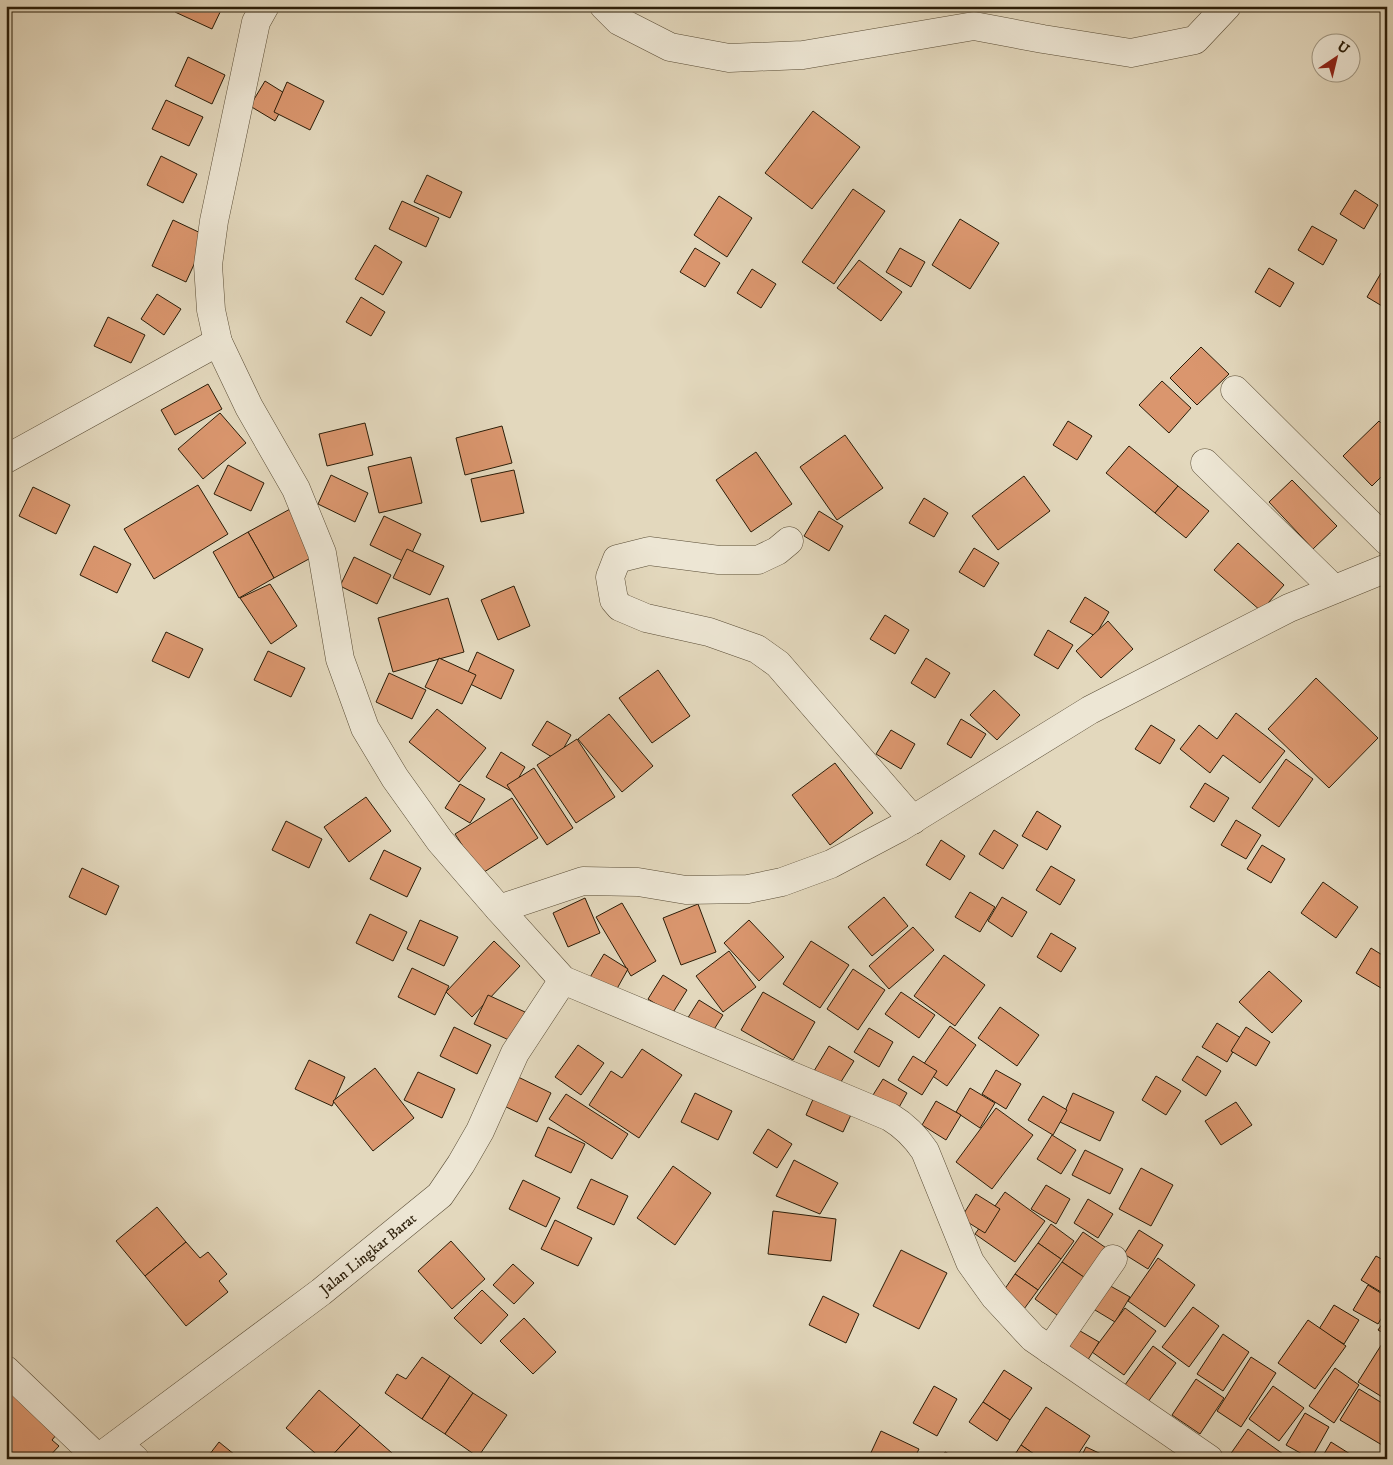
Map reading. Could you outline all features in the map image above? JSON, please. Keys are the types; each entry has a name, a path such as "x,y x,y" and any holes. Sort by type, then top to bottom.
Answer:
{"street":[{"path":"264,6 256,22 214,221 208,265 211,310 218,342 249,408 296,489 322,553 340,658 365,728 395,778 440,841 563,980 890,1116 904,1126 916,1137 925,1151 970,1262 1010,1314 1033,1338 1209,1459"},
{"path":"604,6 619,20 670,47 729,58 803,55 974,26 1132,53 1195,40 1227,6"},
{"path":"6,459 218,342"},
{"path":"1235,390 1387,541"},
{"path":"1205,464 1334,589"},
{"path":"789,542 777,551 758,560 719,560 649,551 617,559 610,577 614,600 620,607 646,618 709,632 757,649 778,664 912,820"},
{"path":"499,909 583,881 638,882 686,890 721,891 782,882 830,864 867,846 912,820 1090,710 1288,608 1387,568"},
{"name":"Jalan Lingkar Barat","path":"112,1455 321,1292 440,1195 480,1131 515,1053 563,980"},
{"path":"1050,1350 1113,1260"},
{"path":"6,1370 112,1455"}],"building":[{"path":"178,6 223,6 212,29 175,12"},
{"path":"188,57 225,75 212,104 175,86"},
{"path":"265,81 289,96 275,121 250,106"},
{"path":"287,82 324,101 310,130 274,112"},
{"path":"166,100 203,117 189,146 152,129"},
{"path":"813,111 860,147 812,209 765,173"},
{"path":"161,156 197,174 183,203 147,185"},
{"path":"427,175 462,192 450,218 414,202"},
{"path":"853,189 885,211 834,284 802,262"},
{"path":"1355,190 1378,205 1364,229 1340,214"},
{"path":"719,196 752,218 727,257 694,235"},
{"path":"402,201 439,218 426,247 389,229"},
{"path":"960,219 999,243 970,289 932,265"},
{"path":"173,220 207,236 186,282 152,266"},
{"path":"1312,226 1337,240 1323,265 1298,250"},
{"path":"375,245 402,262 383,295 355,279"},
{"path":"695,248 720,263 705,287 680,272"},
{"path":"900,248 925,262 911,287 886,272"},
{"path":"859,260 902,292 881,321 837,288"},
{"path":"1269,268 1294,283 1280,307 1255,292"},
{"path":"752,269 776,284 761,308 737,293"},
{"path":"1381,273 1387,276 1387,309 1367,297"},
{"path":"157,294 181,309 164,335 141,319"},
{"path":"361,297 385,312 371,336 346,322"},
{"path":"108,317 145,335 131,363 94,346"},
{"path":"1201,347 1229,374 1197,405 1170,378"},
{"path":"1162,381 1191,408 1169,433 1139,405"},
{"path":"208,384 222,409 175,435 161,410"},
{"path":"220,413 246,443 203,479 178,449"},
{"path":"1068,421 1092,436 1077,460 1053,445"},
{"path":"1379,421 1387,429 1387,471 1372,486 1343,456"},
{"path":"365,423 373,455 327,466 319,434"},
{"path":"502,426 512,463 465,475 456,438"},
{"path":"845,435 883,488 837,520 800,467"},
{"path":"1129,446 1178,486 1155,513 1106,473"},
{"path":"756,452 792,504 751,532 716,480"},
{"path":"411,457 422,503 379,513 368,467"},
{"path":"228,465 264,483 251,511 214,494"},
{"path":"514,470 524,513 481,522 471,479"},
{"path":"331,475 368,493 355,522 318,504"},
{"path":"1024,476 1050,511 998,550 972,516"},
{"path":"1292,480 1337,526 1313,549 1269,502"},
{"path":"198,485 228,534 154,579 124,529"},
{"path":"1178,486 1209,511 1186,538 1155,513"},
{"path":"33,487 70,505 56,534 19,516"},
{"path":"924,498 948,513 934,537 909,523"},
{"path":"292,508 318,554 274,578 248,532"},
{"path":"819,511 843,526 829,551 804,536"},
{"path":"384,516 421,534 407,563 370,545"},
{"path":"248,532 274,578 239,598 213,552"},
{"path":"1238,543 1284,585 1261,611 1214,570"},
{"path":"94,546 131,564 117,593 80,575"},
{"path":"974,548 999,563 984,587 959,572"},
{"path":"407,549 444,566 430,595 393,578"},
{"path":"354,557 391,575 377,604 340,586"},
{"path":"270,584 297,626 271,644 240,598"},
{"path":"514,586 530,626 498,640 481,600"},
{"path":"1085,597 1109,612 1095,636 1070,622"},
{"path":"448,598 464,652 393,672 378,618"},
{"path":"885,615 909,630 895,654 870,639"},
{"path":"1108,621 1133,649 1101,678 1076,651"},
{"path":"1048,630 1073,645 1058,669 1034,655"},
{"path":"166,632 203,649 189,678 152,661"},
{"path":"268,651 305,668 291,697 254,680"},
{"path":"477,652 514,670 501,699 464,681"},
{"path":"439,658 476,675 462,704 425,687"},
{"path":"926,658 950,673 935,698 911,683"},
{"path":"658,670 690,716 652,743 619,698"},
{"path":"389,673 426,690 412,719 376,702"},
{"path":"1316,678 1378,738 1329,788 1268,729"},
{"path":"994,690 1020,715 997,740 970,715"},
{"path":"437,709 486,748 459,782 409,742"},
{"path":"1236,713 1285,751 1260,783 1223,755 1210,773 1180,749 1199,725 1217,739"},
{"path":"609,714 653,766 622,792 578,739"},
{"path":"961,719 986,734 971,758 947,744"},
{"path":"547,721 571,735 557,760 532,745"},
{"path":"1151,725 1175,740 1160,764 1135,749"},
{"path":"891,730 915,744 901,769 876,754"},
{"path":"577,739 615,797 576,823 537,765"},
{"path":"501,752 525,767 511,791 486,777"},
{"path":"1286,759 1313,779 1279,827 1252,808"},
{"path":"835,763 873,813 830,845 792,795"},
{"path":"534,768 573,828 547,845 507,785"},
{"path":"1205,783 1229,798 1214,822 1190,807"},
{"path":"460,784 485,799 470,823 445,808"},
{"path":"366,797 391,831 349,862 324,827"},
{"path":"512,798 538,838 481,874 455,834"},
{"path":"1037,811 1061,826 1047,850 1022,836"},
{"path":"1236,820 1261,835 1246,859 1221,845"},
{"path":"286,821 322,839 309,868 272,850"},
{"path":"994,830 1018,845 1003,869 979,854"},
{"path":"941,840 965,856 950,880 926,865"},
{"path":"1262,845 1285,859 1271,883 1247,869"},
{"path":"384,850 421,868 407,897 370,879"},
{"path":"1051,866 1075,880 1060,905 1036,890"},
{"path":"82,868 119,886 106,915 69,897"},
{"path":"1323,882 1358,907 1336,938 1301,913"},
{"path":"970,892 995,907 980,932 955,917"},
{"path":"884,897 908,926 872,956 848,927"},
{"path":"1002,897 1027,912 1012,937 988,921"},
{"path":"585,898 600,933 568,947 553,913"},
{"path":"622,903 656,961 631,976 596,917"},
{"path":"698,904 716,952 681,965 663,918"},
{"path":"370,914 407,932 393,961 356,943"},
{"path":"420,920 458,937 444,966 407,949"},
{"path":"749,920 784,957 759,981 724,943"},
{"path":"913,927 934,950 889,989 869,966"},
{"path":"1051,933 1076,948 1061,972 1037,957"},
{"path":"494,941 520,966 472,1017 446,992"},
{"path":"811,941 849,965 820,1008 783,984"},
{"path":"1371,948 1387,958 1387,977 1381,988 1356,973"},
{"path":"729,951 756,987 723,1012 696,976"},
{"path":"604,954 628,969 614,994 589,979"},
{"path":"944,955 985,985 955,1026 914,996"},
{"path":"412,968 449,986 435,1015 398,997"},
{"path":"853,969 885,990 858,1030 827,1009"},
{"path":"1269,971 1302,1001 1272,1033 1239,1002"},
{"path":"663,975 687,990 672,1014 648,999"},
{"path":"763,992 815,1022 793,1060 741,1030"},
{"path":"901,992 935,1015 919,1038 885,1014"},
{"path":"488,995 525,1012 511,1041 474,1024"},
{"path":"699,1000 723,1015 708,1039 684,1024"},
{"path":"1000,1007 1039,1035 1017,1066 978,1038"},
{"path":"1217,1023 1241,1038 1227,1062 1202,1047"},
{"path":"950,1026 976,1045 947,1086 921,1068"},
{"path":"454,1027 491,1045 477,1074 440,1056"},
{"path":"1246,1027 1270,1042 1256,1066 1231,1051"},
{"path":"869,1028 893,1042 879,1067 854,1052"},
{"path":"578,1045 604,1063 581,1095 555,1077"},
{"path":"829,1046 854,1061 839,1085 814,1071"},
{"path":"642,1049 682,1075 639,1138 589,1105 611,1071 622,1078"},
{"path":"913,1056 937,1071 922,1095 898,1080"},
{"path":"1197,1056 1221,1071 1206,1096 1182,1080"},
{"path":"309,1060 345,1077 332,1106 295,1089"},
{"path":"375,1068 414,1118 373,1151 333,1101"},
{"path":"996,1070 1021,1084 1006,1109 982,1094"},
{"path":"418,1072 455,1089 442,1118 404,1100"},
{"path":"514,1075 551,1093 537,1122 500,1104"},
{"path":"1156,1076 1181,1091 1166,1115 1142,1100"},
{"path":"883,1079 907,1093 893,1118 868,1103"},
{"path":"818,1088 855,1106 843,1132 806,1115"},
{"path":"970,1088 995,1103 980,1128 956,1112"},
{"path":"695,1093 732,1111 718,1140 681,1122"},
{"path":"1073,1093 1114,1112 1100,1141 1060,1122"},
{"path":"566,1094 628,1134 612,1159 549,1119"},
{"path":"1043,1096 1067,1110 1053,1135 1028,1120"},
{"path":"936,1101 961,1115 946,1140 922,1125"},
{"path":"1236,1102 1252,1125 1221,1145 1205,1121"},
{"path":"996,1108 1033,1135 992,1189 956,1162"},
{"path":"548,1127 585,1144 571,1173 535,1156"},
{"path":"768,1129 792,1144 777,1168 753,1153"},
{"path":"1052,1135 1076,1150 1061,1174 1037,1159"},
{"path":"1085,1150 1123,1169 1110,1194 1072,1175"},
{"path":"794,1160 838,1183 820,1214 776,1196"},
{"path":"673,1166 711,1193 675,1245 637,1218"},
{"path":"1141,1168 1173,1185 1151,1226 1119,1209"},
{"path":"591,1179 628,1196 614,1225 577,1208"},
{"path":"523,1180 560,1198 546,1227 509,1209"},
{"path":"1046,1185 1070,1199 1056,1224 1031,1209"},
{"path":"1005,1192 1045,1221 1015,1262 975,1234"},
{"path":"976,1194 1000,1209 985,1233 961,1218"},
{"path":"1088,1199 1113,1214 1098,1238 1074,1223"},
{"path":"157,1207 186,1242 145,1276 116,1241"},
{"path":"773,1211 836,1219 831,1261 768,1254"},
{"path":"555,1220 592,1238 578,1266 541,1249"},
{"path":"1051,1224 1074,1241 1061,1259 1038,1243"},
{"path":"1139,1230 1163,1245 1148,1269 1124,1254"},
{"path":"1083,1232 1112,1252 1091,1282 1062,1262"},
{"path":"451,1241 485,1279 452,1309 418,1271"},
{"path":"186,1242 200,1258 208,1252 227,1274 219,1281 228,1292 186,1326 145,1276"},
{"path":"1038,1243 1061,1259 1038,1290 1015,1274"},
{"path":"901,1250 947,1273 919,1329 873,1306"},
{"path":"1376,1256 1387,1262 1386,1295 1361,1280"},
{"path":"1158,1258 1195,1285 1165,1327 1128,1301"},
{"path":"1062,1262 1091,1282 1064,1320 1035,1299"},
{"path":"513,1264 534,1283 514,1304 493,1285"},
{"path":"1015,1274 1038,1290 1024,1309 1002,1293"},
{"path":"1105,1283 1130,1297 1115,1322 1090,1307"},
{"path":"1368,1285 1387,1297 1387,1309 1378,1324 1353,1310"},
{"path":"482,1290 508,1315 481,1344 454,1318"},
{"path":"823,1296 859,1314 846,1343 809,1325"},
{"path":"1334,1305 1359,1320 1344,1344 1319,1329"},
{"path":"1193,1307 1219,1326 1189,1367 1162,1347"},
{"path":"1125,1308 1156,1331 1124,1375 1092,1352"},
{"path":"1387,1317 1387,1335 1378,1330"},
{"path":"524,1318 556,1352 533,1374 500,1341"},
{"path":"1308,1320 1346,1346 1315,1389 1278,1363"},
{"path":"1075,1328 1099,1342 1084,1366 1060,1352"},
{"path":"1223,1334 1249,1352 1223,1391 1197,1374"},
{"path":"1385,1339 1387,1340 1387,1400 1358,1382"},
{"path":"1153,1346 1176,1363 1145,1406 1122,1389"},
{"path":"422,1357 450,1376 422,1419 385,1393 397,1374 406,1379"},
{"path":"1251,1357 1276,1373 1241,1427 1217,1411"},
{"path":"1335,1368 1359,1385 1334,1423 1309,1406"},
{"path":"1004,1370 1032,1388 1010,1420 983,1402"},
{"path":"450,1376 473,1393 445,1434 422,1419"},
{"path":"1196,1379 1224,1398 1200,1434 1172,1415"},
{"path":"934,1386 957,1399 937,1436 913,1423"},
{"path":"1273,1386 1304,1408 1279,1441 1249,1419"},
{"path":"6,1387 57,1434 52,1440 59,1446 47,1459 6,1459"},
{"path":"1359,1389 1387,1406 1387,1448 1340,1420"},
{"path":"319,1390 360,1425 329,1459 322,1459 286,1428"},
{"path":"473,1393 507,1415 478,1457 445,1434"},
{"path":"983,1402 1010,1420 997,1441 969,1422"},
{"path":"1046,1407 1090,1436 1075,1459 1041,1459 1021,1445"},
{"path":"1305,1413 1329,1427 1311,1459 1286,1445"},
{"path":"360,1425 392,1453 387,1459 329,1459"},
{"path":"1248,1429 1290,1459 1227,1459"},
{"path":"881,1431 919,1449 914,1459 868,1459"},
{"path":"219,1442 240,1459 206,1459"},
{"path":"1331,1442 1358,1459 1321,1459"},
{"path":"1021,1445 1041,1459 1012,1459"},
{"path":"1086,1447 1112,1459 1080,1459"},
{"path":"945,1452 959,1459 942,1459"}]}
